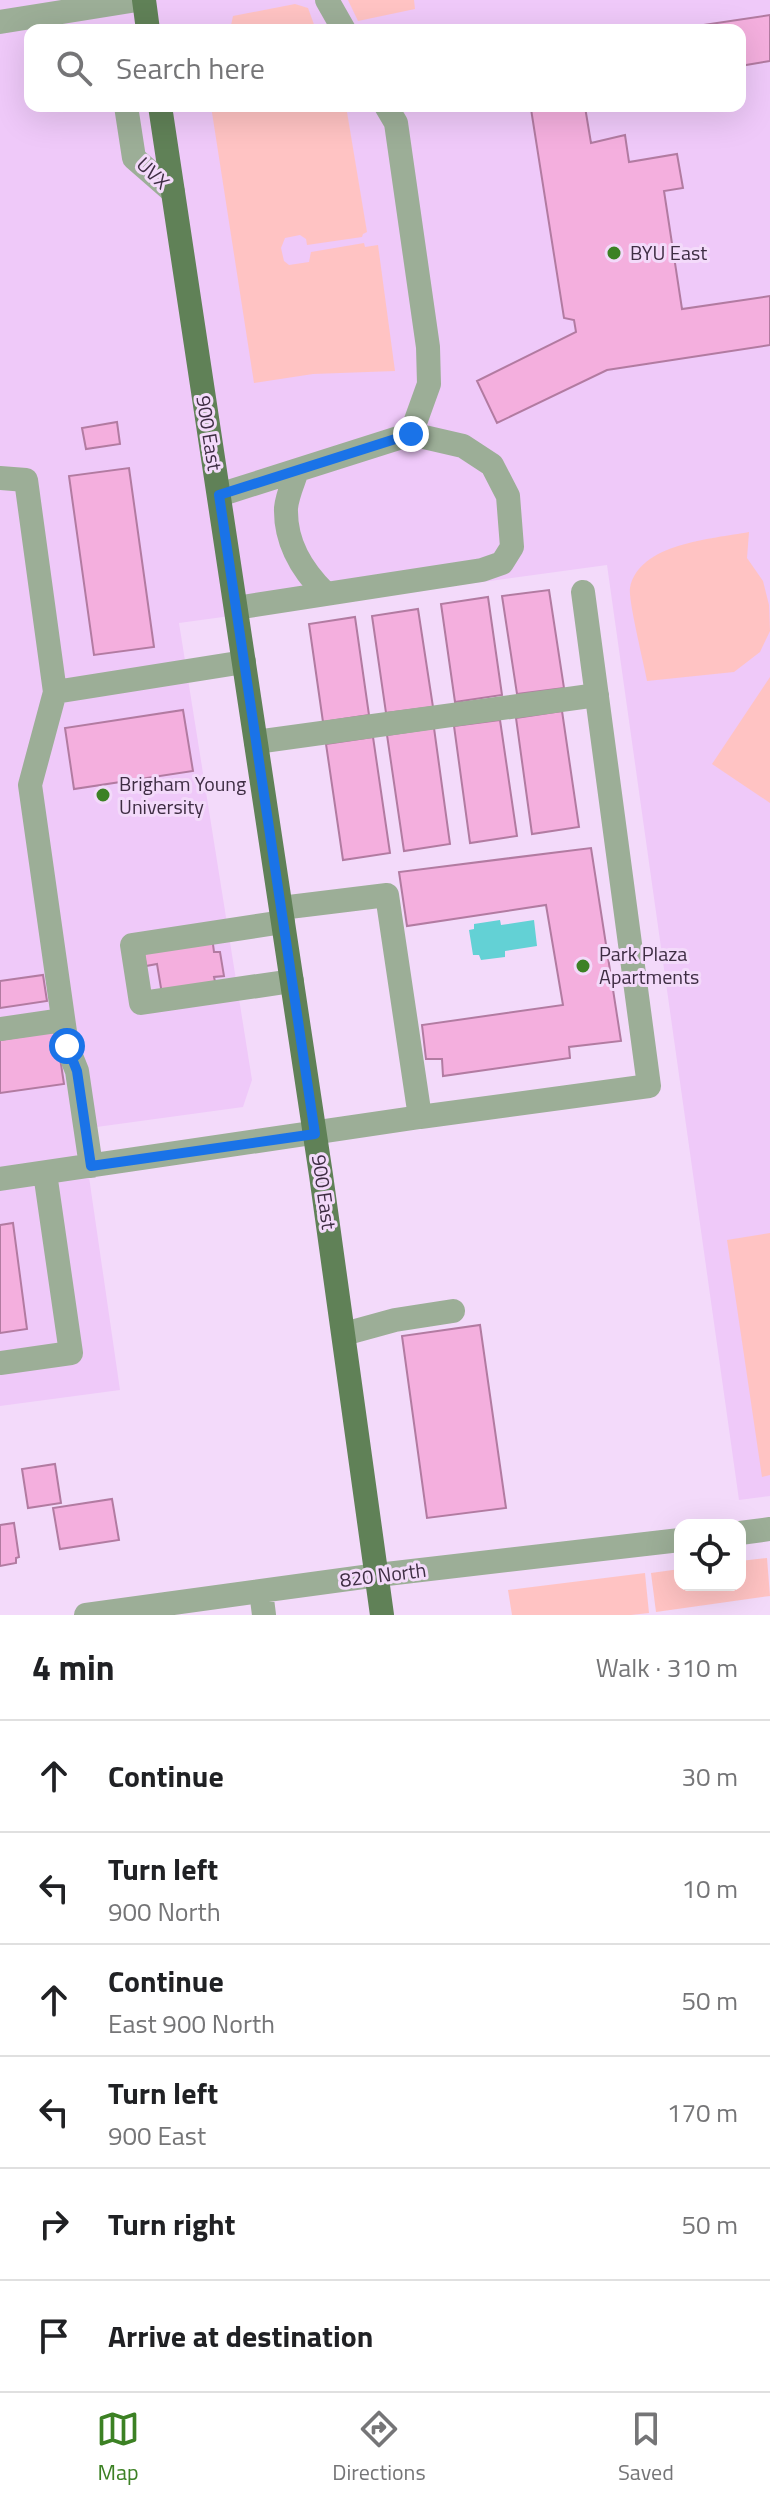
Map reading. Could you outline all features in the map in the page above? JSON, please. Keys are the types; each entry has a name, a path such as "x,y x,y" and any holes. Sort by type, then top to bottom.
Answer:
{"main road":[{"path":"144,0 147,24"},
{"name":"900 East","path":"161,112 315,1134 382,1615"}],"street":[{"path":"0,22 137,0"},
{"path":"327,0 341,24"},
{"name":"UVX","path":"127,112 134,158 173,192"},
{"path":"390,112 396,123 428,347 429,384 411,434"},
{"path":"219,495 411,434 463,446 492,465 508,496 512,547 502,563 482,570 236,608"},
{"path":"297,471 286,507 290,544 305,573 325,593"},
{"path":"0,478 26,480 55,692 30,785 67,1046 77,1071 91,1166"},
{"path":"0,1179 649,1086 583,592"},
{"path":"55,692 244,662"},
{"path":"256,742 597,695"},
{"path":"292,981 141,1003 132,945 387,895 420,1117"},
{"path":"0,1029 63,1020"},
{"path":"0,1363 71,1353 45,1173"},
{"path":"344,1334 395,1320 453,1311"},
{"path":"746,1532 770,1529"},
{"name":"820 North","path":"86,1615 263,1603 378,1575 674,1541"}],"shaded area":[{"name":"Brigham Young University","path":"0,0 770,0 770,1496 739,1500 607,565 179,623 252,1080 243,1107 82,1129 120,1390 0,1406"},
{"path":"348,0 414,0 415,9 358,21"},
{"path":"295,4 308,8 314,24 231,24 233,16"},
{"path":"212,112 347,112 367,232 362,237 307,245 306,239 300,235 285,238 281,248 284,261 289,265 309,262 311,252 364,243 365,247 378,245 395,371 313,374 254,383"},
{"path":"749,532 747,558 763,581 769,605 770,631 760,652 734,672 647,681 630,595 636,573 647,561 662,552 697,541"},
{"path":"770,677 770,803 712,764"},
{"path":"500,920 501,925 534,920 537,946 505,951 505,957 481,960 479,955 473,955 469,930 474,929 474,924"},
{"path":"770,1233 770,1475 762,1477 727,1240"},
{"path":"767,1558 770,1596 656,1612 651,1573 674,1570 674,1591 746,1591 746,1560"},
{"path":"645,1573 649,1613 512,1615 508,1590"}],"building":[{"path":"770,15 770,61 746,65 746,24 710,24"},
{"name":"BYU East","path":"531,112 586,112 591,143 625,135 629,162 677,154 683,188 664,191 682,309 770,296 770,345 607,370 497,423 477,381 576,332 574,320 564,318"},
{"path":"117,422 120,444 86,449 82,428"},
{"path":"129,468 154,647 94,655 69,476"},
{"path":"549,590 564,688 517,694 502,596"},
{"path":"488,597 502,695 455,702 441,604"},
{"path":"418,609 433,707 386,713 372,616"},
{"path":"355,617 369,715 323,722 309,624"},
{"path":"183,710 193,771 74,789 65,728"},
{"path":"562,711 579,827 532,834 516,718"},
{"path":"500,720 517,836 470,843 454,726"},
{"path":"434,728 450,844 404,851 387,735"},
{"path":"373,737 390,853 343,860 326,744"},
{"name":"Park Plaza Apartments","path":"591,848 621,1041 569,1047 570,1058 443,1076 442,1059 426,1059 422,1025 563,1005 546,905 407,926 399,872"},
{"path":"212,937 214,952 220,952 224,976 214,977 216,986 162,994 157,964 146,966 143,948"},
{"path":"43,975 47,1001 0,1008 0,981"},
{"path":"56,1031 64,1084 0,1093 0,1040"},
{"path":"13,1223 27,1329 0,1333 0,1225"},
{"path":"480,1325 506,1508 427,1518 402,1336"},
{"path":"55,1464 61,1503 28,1508 22,1469"},
{"path":"112,1499 119,1540 60,1549 53,1508"},
{"path":"14,1523 19,1557 16,1563 0,1566 0,1525"}],"place":[{"name":"BYU East","path":"614,253"},
{"name":"Brigham Young University","path":"103,795"},
{"name":"Park Plaza Apartments","path":"583,966"}],"route":[{"path":"67,1046 77,1071 91,1166 315,1134 219,495 411,434"}]}
